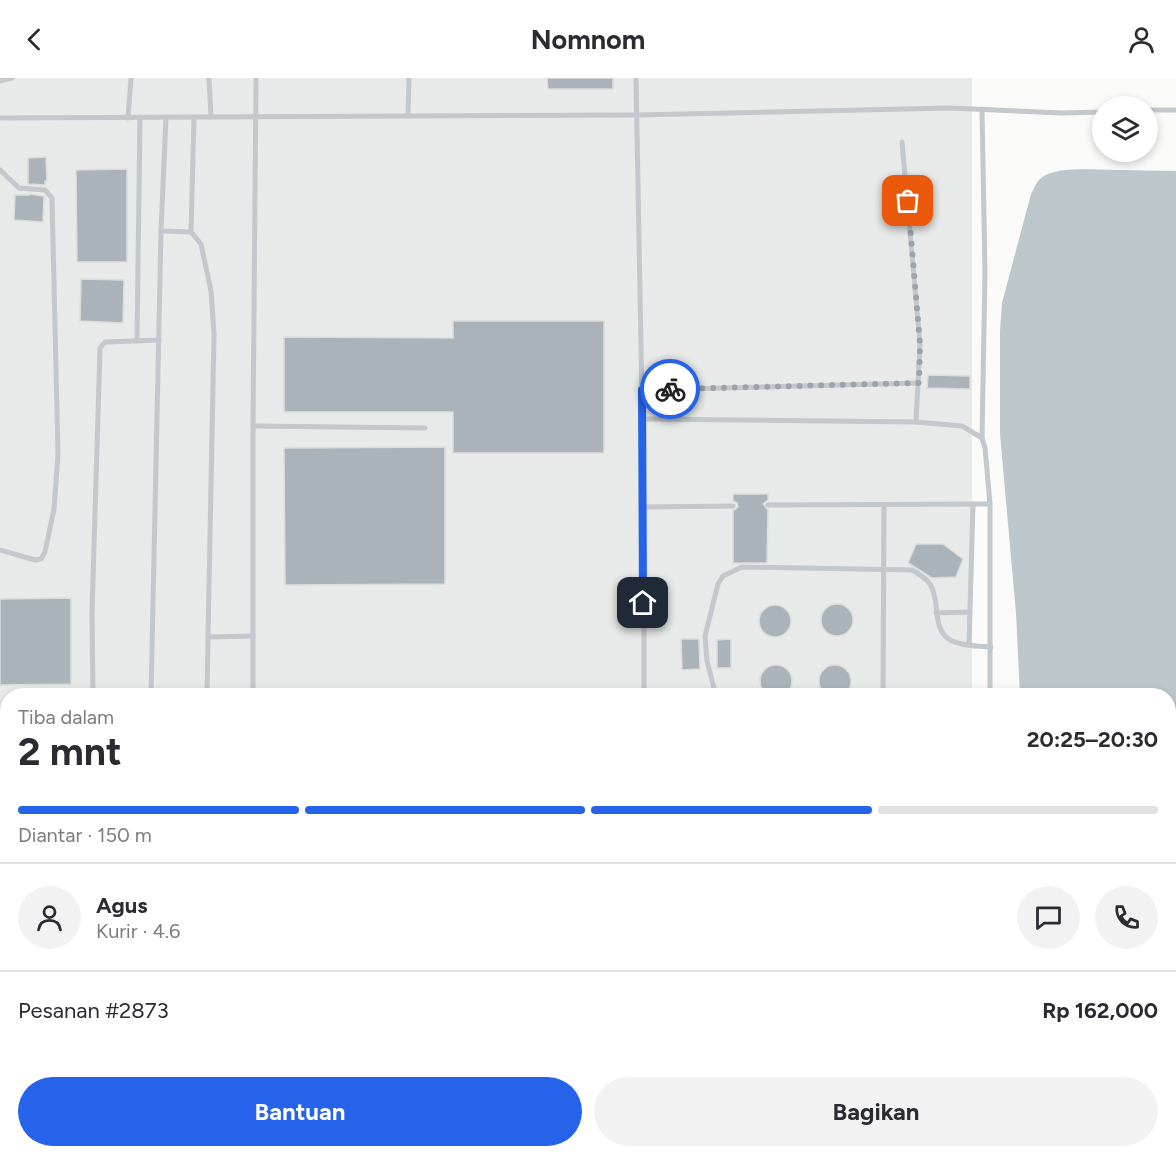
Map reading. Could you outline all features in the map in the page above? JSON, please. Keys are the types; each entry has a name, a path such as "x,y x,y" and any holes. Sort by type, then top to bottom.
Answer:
{"lane":[{"path":"0,81 12,78"},
{"path":"128,118 131,78"},
{"path":"209,78 211,117"},
{"path":"253,688 256,78"},
{"path":"408,116 409,78"},
{"path":"636,78 644,507 644,688"},
{"path":"0,118 636,115 949,108 1092,112"},
{"path":"982,109 985,272 982,438 990,504 990,688"},
{"path":"1158,110 1176,110"},
{"path":"137,341 140,117"},
{"path":"151,688 161,231 166,117"},
{"path":"194,117 191,232 201,244 211,291 214,334 207,688"},
{"path":"902,142 920,344 916,422"},
{"path":"0,170 19,188 45,190 52,198 58,454 54,509 45,552 41,559 35,560 0,550"},
{"path":"161,231 191,232"},
{"path":"93,688 92,613 100,348 105,342 159,340"},
{"path":"642,390 919,383"},
{"path":"642,420 916,422 962,426 982,438"},
{"path":"253,426 425,428"},
{"path":"969,645 973,504"},
{"path":"768,506 990,504"},
{"path":"884,505 884,688"},
{"path":"644,507 733,506"},
{"path":"714,688 707,661 705,636 718,584 723,576 742,567 912,570 926,579 932,587 942,632 951,640 969,645 991,647"},
{"path":"936,613 970,612"},
{"path":"208,637 253,636"}],"shaded area":[{"path":"0,78 972,78 972,688 0,688"},
{"path":"1087,169 1176,171 1176,688 1020,688 1016,613 1000,434 1002,303 1031,194 1036,184 1048,174"}],"building":[{"path":"547,78 613,78 613,89 548,89"},
{"path":"46,157 47,181 45,185 28,184 28,158"},
{"path":"127,169 127,262 77,262 76,170"},
{"path":"15,195 44,196 43,222 14,220"},
{"path":"81,279 124,280 123,323 80,321"},
{"path":"453,321 604,321 604,453 453,453 453,412 284,412 284,337 453,338"},
{"path":"928,375 970,376 970,389 927,388"},
{"path":"445,447 445,584 285,585 284,448"},
{"path":"733,494 768,494 768,500 763,504 768,510 767,563 733,563 733,511 738,507 733,501"},
{"path":"916,544 943,544 963,559 956,577 932,578 908,563"},
{"path":"71,598 71,684 0,685 0,599"},
{"path":"837,604 848,609 853,620 848,631 837,636 826,631 821,620 826,609"},
{"path":"775,605 786,610 791,621 786,632 775,637 764,632 759,621 764,610"},
{"path":"681,639 699,639 700,669 682,670"},
{"path":"731,639 731,668 717,668 717,640"},
{"path":"770,666 782,666 791,675 790,688 761,687 761,675"},
{"path":"829,666 841,666 850,675 849,688 820,687 820,675"}],"way so far":[{"path":"670,389 919,383 920,344 908,201"}],"route":[{"path":"643,603 642,390 670,389"}]}
